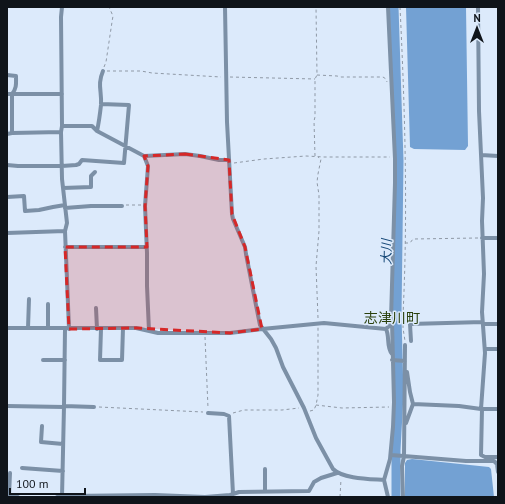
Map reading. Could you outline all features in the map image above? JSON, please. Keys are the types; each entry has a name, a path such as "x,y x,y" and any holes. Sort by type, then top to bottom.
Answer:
{"street":[{"path":"62,7 61,132 63,188 67,223 65,231 67,329 62,497"},
{"path":"225,7 226,77 233,219 246,254 260,325 276,348 283,367 303,407 316,438 333,469 337,473"},
{"path":"388,7 395,174 391,319 394,402 392,455 384,480 388,497"},
{"path":"478,7 479,111 482,155 482,238 484,274 482,312 485,349 481,408 481,453 482,456 485,457 498,457"},
{"path":"97,131 101,104 99,88 103,70"},
{"path":"7,76 16,76 15,90 10,94"},
{"path":"10,94 62,94"},
{"path":"10,94 12,133"},
{"path":"7,165 62,166 76,165 82,160 124,163 129,106 101,104"},
{"path":"62,126 92,126 97,131 144,156 185,154 230,162"},
{"path":"7,134 61,132"},
{"path":"482,155 498,156"},
{"path":"144,156 148,166 145,206 149,331"},
{"path":"63,188 91,187 91,176 95,172"},
{"path":"7,197 24,196 26,211 65,206 122,206"},
{"path":"7,233 65,231"},
{"path":"482,238 498,238"},
{"path":"65,247 147,247"},
{"path":"28,328 29,299"},
{"path":"48,304 48,328"},
{"path":"96,308 99,329 100,360 122,360 123,328"},
{"path":"386,329 389,326 391,319"},
{"path":"7,328 123,328 142,329 158,333 204,334 230,333 324,323 386,329"},
{"path":"411,340 410,324 498,324"},
{"path":"386,329 388,332 389,350 392,354"},
{"path":"404,426 413,404 408,374 404,361 405,345"},
{"path":"485,349 498,349"},
{"path":"43,360 65,360"},
{"path":"393,360 404,361"},
{"path":"403,497 402,466 405,366"},
{"path":"413,404 498,408"},
{"path":"7,406 94,407"},
{"path":"208,413 228,415 230,418 235,495"},
{"path":"42,426 41,442 63,444"},
{"path":"392,455 466,461 494,461 497,464 498,472"},
{"path":"22,468 63,471"},
{"path":"265,469 265,492"},
{"path":"10,473 8,496 18,497"},
{"path":"57,497 155,495 220,497 265,492 309,491 314,482 337,473 384,480"}],"path":[{"path":"110,7 113,16 106,62 103,70 226,77 315,78"},
{"path":"315,156 315,78 317,75 316,7"},
{"path":"400,7 406,145 403,315 405,345"},
{"path":"317,75 340,77 384,77 388,86"},
{"path":"230,162 315,156 390,156 392,158"},
{"path":"305,412 314,410 318,395 316,266 319,231 318,174 321,159 318,157"},
{"path":"122,206 145,206"},
{"path":"405,243 410,242 413,239 482,238"},
{"path":"94,407 208,413 204,334"},
{"path":"316,405 342,408 389,407 390,412"},
{"path":"228,415 239,411 282,410 303,407"},
{"path":"340,497 342,474"}],"highlighted area":[{"path":"185,154 229,160 232,214 245,247 262,329 230,333 136,328 69,329 65,247 147,247 145,206 148,166 144,156"}],"water":[{"path":"406,7 466,7 468,146 465,150 414,149 410,147"},
{"path":"412,459 489,467 491,469 494,497 405,497 405,463 407,460"}],"waterway":[{"name":"大川","path":"394,7 399,161 397,315 399,395 396,450 396,497"}],"district":[{"name":"志津川町","path":"392,318"}]}
